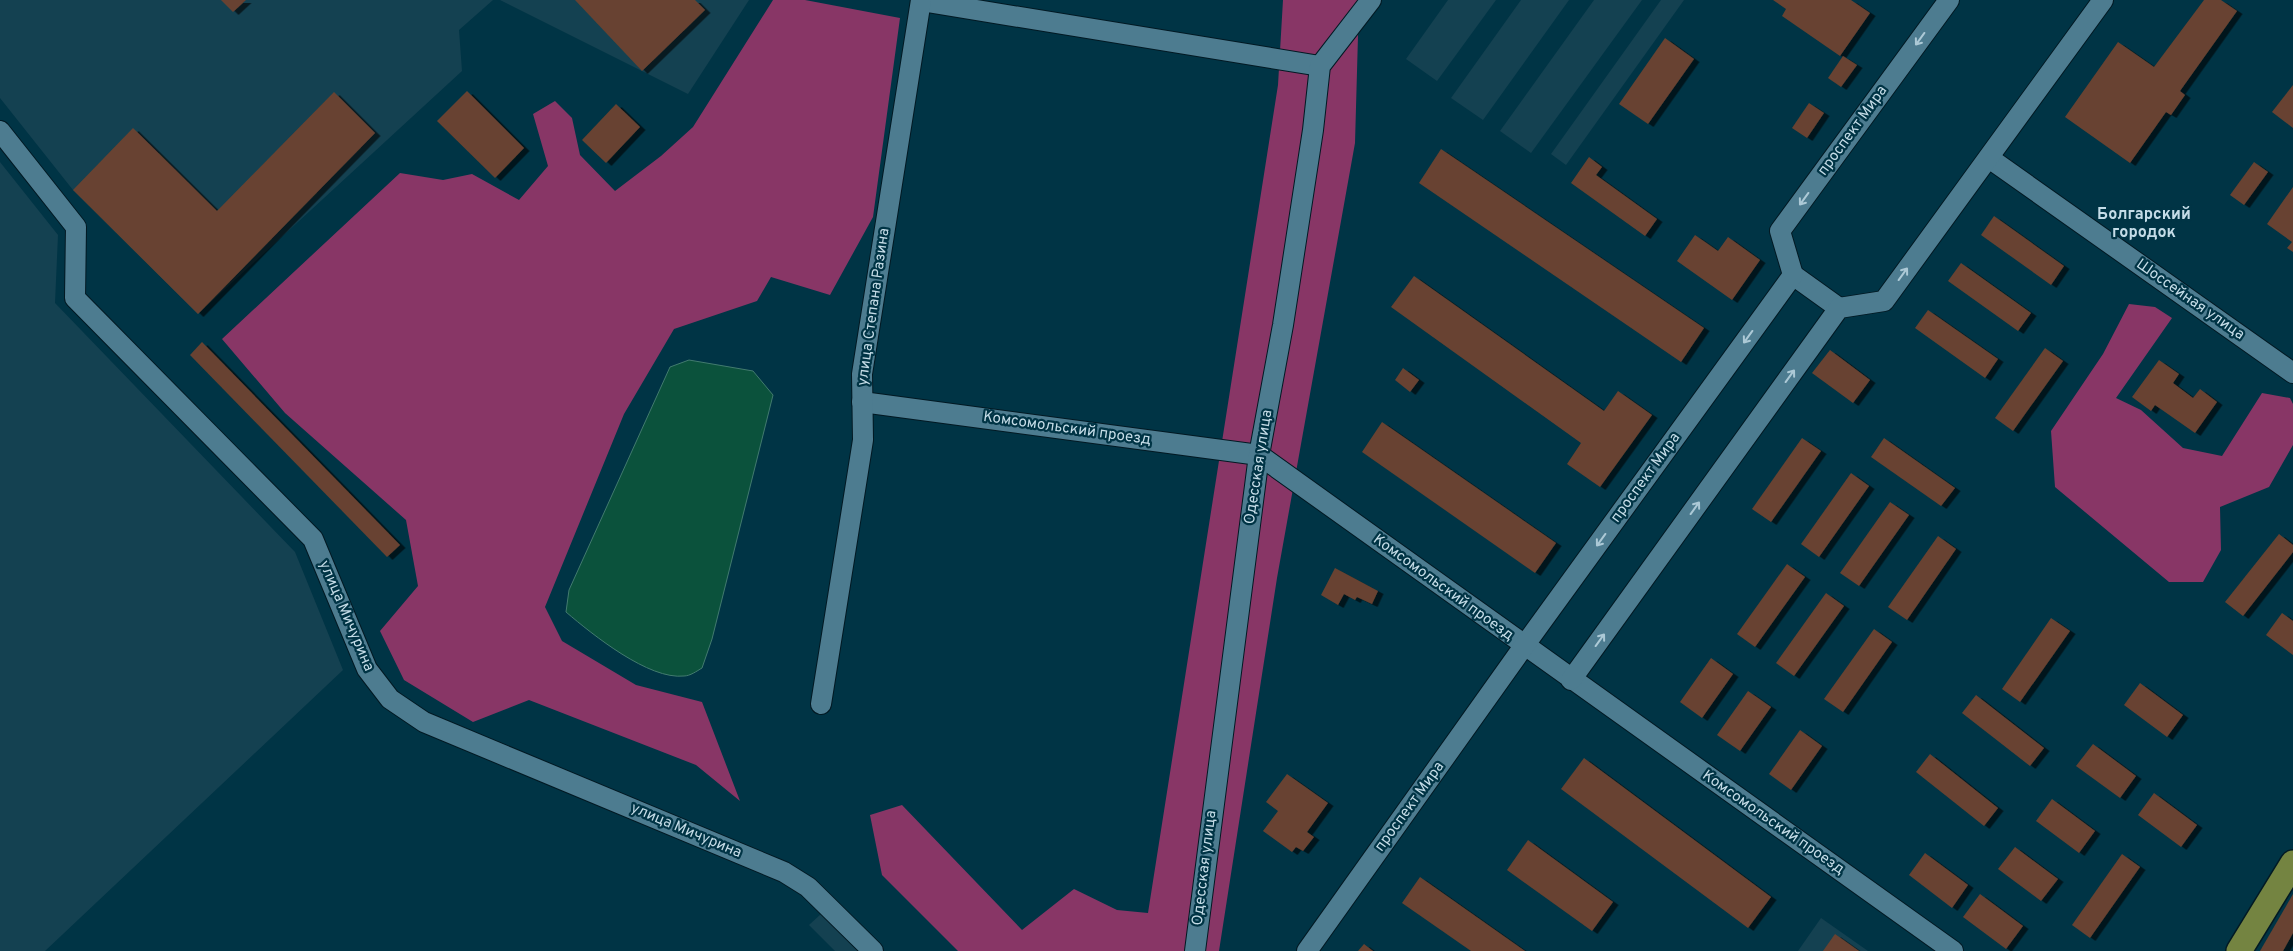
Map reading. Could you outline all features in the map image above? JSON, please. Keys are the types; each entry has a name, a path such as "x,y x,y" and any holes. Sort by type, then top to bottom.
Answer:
{"main road":[{"path":"2238,951 2293,863"}],"street":[{"path":"921,0 1320,66 1371,0"},
{"name":"улица Степана Разина","path":"821,704 863,440 862,374 921,0"},
{"name":"проспект Мира","path":"1307,951 1524,646 1793,275 1780,232 1949,0"},
{"path":"1571,680 1839,308 1884,300 2103,0"},
{"name":"Одесская улица","path":"1195,951 1259,455 1283,325 1313,130 1320,66"},
{"name":"улица Мичурина","path":"0,131 76,227 74,298 313,539 367,669 390,699 424,722 784,872 808,888 873,951"},
{"name":"Шоссейная улица","path":"1989,158 2293,373"},
{"path":"1793,275 1839,308"},
{"name":"Комсомольский проезд","path":"862,402 1259,455 1571,680 1953,951"}],"shaded area":[{"path":"0,0 493,0 459,30 462,71 198,314 73,190 0,98"},
{"path":"500,0 749,0 688,94"},
{"path":"773,0 805,0 900,18 873,217 830,295 771,277 757,301 674,329 624,414 545,607 562,641 636,685 702,702 740,801 696,765 529,700 473,722 404,680 380,631 418,586 406,520 285,413 222,339 400,173 443,180 472,174 519,200 548,166 533,114 555,101 572,118 580,155 615,191 661,156 693,127"},
{"path":"1283,0 1359,0 1355,143 1277,578 1219,951 958,951 882,875 870,815 902,805 1022,930 1074,889 1117,910 1148,913 1278,85"},
{"path":"1448,0 1496,0 1437,81 1406,59"},
{"path":"1521,0 1569,0 1483,120 1451,98"},
{"path":"1594,0 1642,0 1531,153 1500,131"},
{"path":"1661,0 1684,0 1566,165 1551,154"},
{"path":"0,162 58,235 55,303 295,552 343,670 45,951 0,951"},
{"path":"2129,304 2155,307 2172,318 2116,398 2141,410 2183,448 2222,456 2262,393 2290,398 2293,404 2293,445 2269,487 2220,507 2221,550 2203,582 2169,582 2055,487 2051,431 2103,354"},
{"path":"689,360 753,371 773,395 712,639 702,668 684,676 670,675 638,664 606,643 566,612 569,590 670,367"},
{"path":"821,914 859,951 835,951 809,925"},
{"path":"1821,918 1868,951 1798,951"}],"building":[{"path":"221,0 246,0 233,12"},
{"path":"575,0 695,0 705,10 642,71"},
{"path":"1773,0 1851,0 1870,13 1840,56 1782,16 1786,9"},
{"path":"2204,0 2221,0 2237,11 2180,91 2185,95 2171,115 2166,112 2130,163 2065,117 2118,42 2154,67"},
{"path":"1665,38 1694,59 1648,124 1619,104"},
{"path":"1843,56 1857,65 1841,87 1828,78"},
{"path":"2293,85 2293,128 2272,112"},
{"path":"467,91 524,148 495,178 437,121"},
{"path":"334,92 375,133 198,314 73,190 133,128 217,211"},
{"path":"1809,103 1824,113 1807,138 1792,128"},
{"path":"616,104 640,127 606,163 582,140"},
{"path":"1441,149 1704,328 1681,362 1419,183"},
{"path":"1589,157 1602,167 1596,175 1657,219 1645,236 1571,183"},
{"path":"2254,162 2268,172 2244,205 2230,195"},
{"path":"2293,187 2293,252 2287,248 2292,242 2267,224"},
{"path":"1994,216 2064,266 2051,285 1981,235"},
{"path":"1695,235 1718,251 1728,237 1760,260 1732,300 1677,261"},
{"path":"1961,263 2031,313 2018,331 1948,281"},
{"path":"1414,276 1604,411 1618,391 1652,415 1600,487 1567,464 1581,443 1391,307"},
{"path":"1928,310 1998,359 1985,378 1915,328"},
{"path":"202,342 400,545 387,557 190,355"},
{"path":"2045,348 2063,361 2013,431 1995,418"},
{"path":"1830,350 1870,380 1853,403 1812,373"},
{"path":"2159,360 2179,374 2173,383 2193,398 2200,389 2217,402 2195,433 2155,405 2151,411 2132,397"},
{"path":"1403,368 1419,380 1410,392 1395,380"},
{"path":"1382,422 1556,543 1535,573 1362,452"},
{"path":"1802,438 1821,451 1771,522 1752,509"},
{"path":"1884,438 1955,488 1941,506 1871,457"},
{"path":"1851,473 1869,486 1819,557 1801,544"},
{"path":"1890,502 1909,515 1859,586 1840,573"},
{"path":"2279,534 2293,545 2293,552 2243,616 2225,602"},
{"path":"1938,536 1956,549 1907,620 1888,607"},
{"path":"1787,564 1805,577 1755,647 1737,634"},
{"path":"1335,568 1378,591 1372,604 1357,597 1355,600 1344,594 1338,605 1321,595"},
{"path":"1826,593 1844,606 1794,676 1776,663"},
{"path":"2282,613 2293,621 2293,655 2266,635"},
{"path":"2051,618 2070,631 2020,702 2002,689"},
{"path":"1874,629 1892,642 1843,712 1824,699"},
{"path":"1711,658 1733,674 1702,718 1680,702"},
{"path":"2140,683 2183,715 2167,737 2124,705"},
{"path":"1748,691 1771,707 1740,751 1717,735"},
{"path":"1976,695 2044,748 2030,766 1962,713"},
{"path":"1800,730 1822,746 1791,790 1769,774"},
{"path":"2093,744 2136,776 2120,798 2076,766"},
{"path":"1930,754 1998,808 1984,826 1916,772"},
{"path":"1584,758 1771,897 1748,928 1561,789"},
{"path":"1287,774 1328,803 1307,832 1314,837 1303,851 1296,847 1292,852 1263,831 1278,811 1266,802"},
{"path":"2154,793 2197,825 2181,847 2138,815"},
{"path":"2052,799 2095,831 2079,853 2036,821"},
{"path":"1528,840 1613,902 1592,931 1507,870"},
{"path":"2015,847 2058,879 2041,901 1998,869"},
{"path":"1925,853 1968,885 1952,908 1909,875"},
{"path":"2122,854 2140,867 2090,938 2072,925"},
{"path":"1420,877 1525,951 1471,951 1402,903"},
{"path":"1980,894 2023,926 2006,949 1963,917"},
{"path":"2293,894 2293,933 2283,951 2260,951"},
{"path":"1835,934 1859,951 1823,951"},
{"path":"1364,944 1373,951 1358,951"}],"district":[{"name":"Болгарский городок","path":"2144,224"}]}
